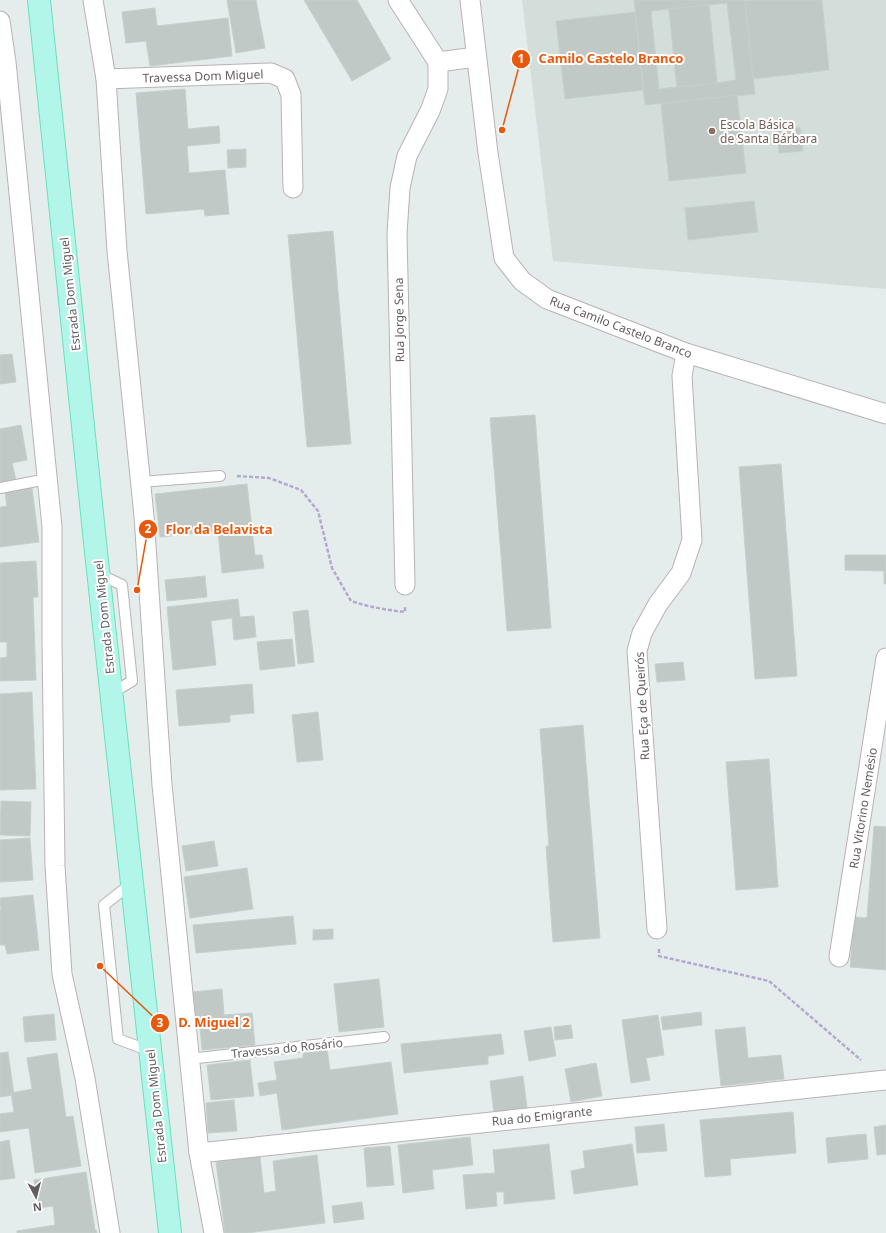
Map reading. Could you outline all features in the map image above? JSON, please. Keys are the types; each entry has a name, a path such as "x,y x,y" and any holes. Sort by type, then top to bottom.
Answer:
{"main road":[{"name":"Estrada Dom Miguel","path":"39,0 170,1233"}],"street":[{"path":"93,0 106,79 117,252 140,482 162,785 199,1153 214,1233"},
{"path":"398,0 438,62 476,57"},
{"name":"Rua Camilo Castelo Branco","path":"470,0 488,153 504,258 522,281 547,299 686,353 886,414"},
{"path":"0,21 6,62 52,527 55,866 62,974 85,1078 110,1233"},
{"name":"Rua Jorge Sena","path":"405,586 397,234 400,188 407,156 430,111 438,90 438,62"},
{"name":"Travessa Dom Miguel","path":"106,79 271,73 285,79 291,95 294,188"},
{"name":"Rua Eça de Queirós","path":"657,929 637,651 642,633 658,604 681,572 692,540 682,376 686,353"},
{"name":"Rua Vitorino Nemésio","path":"840,958 886,658"},
{"name":"Rua do Emigrante","path":"199,1153 885,1080"}],"lane":[{"path":"140,482 220,476"},
{"path":"0,488 47,479"},
{"path":"132,883 104,905 117,1031 118,1039 150,1051"},
{"name":"Travessa do Rosário","path":"190,1059 384,1037"}],"path":[{"path":"220,476 269,478 301,490 318,511 332,568 352,601 369,607 405,612 405,586"},
{"path":"657,929 659,956 769,981 885,1080"}],"shaded area":[{"name":"Escola Básica de Santa Bárbara","path":"522,0 886,0 886,289 553,261"}],"building":[{"path":"227,0 256,0 265,48 236,53"},
{"path":"304,0 357,0 391,59 352,81"},
{"path":"634,0 745,0 755,94 645,105","holes":["727,3 736,80 717,83 709,5","669,9 677,87 659,89 651,11"]},
{"path":"822,0 829,70 753,79 745,1"},
{"path":"709,5 717,83 677,87 669,9"},
{"path":"155,8 157,26 228,18 232,56 150,66 146,41 126,43 122,12"},
{"path":"635,12 643,90 565,99 556,21"},
{"path":"185,89 188,129 219,126 220,143 187,146 189,173 225,170 229,214 205,216 204,209 146,214 136,93"},
{"path":"737,95 746,173 669,181 661,104"},
{"path":"800,127 803,151 779,153 777,130"},
{"path":"246,149 246,167 228,168 227,150"},
{"path":"754,201 758,232 688,240 685,208"},
{"path":"333,231 351,444 307,447 288,235"},
{"path":"12,354 16,382 0,384 0,355"},
{"path":"535,415 551,628 507,631 490,418"},
{"path":"21,425 27,460 12,463 16,480 0,483 0,429"},
{"path":"781,464 797,676 755,679 739,467"},
{"path":"247,484 255,555 262,555 264,568 222,573 218,531 160,537 155,494"},
{"path":"32,488 39,542 0,547 0,507 7,506 5,492"},
{"path":"845,555 886,555 886,584 884,584 884,571 845,570"},
{"path":"36,561 38,597 33,597 36,680 0,681 0,658 7,657 7,642 0,642 0,563"},
{"path":"205,576 207,597 167,601 165,580"},
{"path":"238,599 240,617 254,616 256,637 234,640 232,618 211,621 216,665 173,670 167,607"},
{"path":"308,610 314,662 298,664 293,612"},
{"path":"292,639 295,666 260,670 257,642"},
{"path":"683,662 685,680 657,682 655,664"},
{"path":"252,684 254,713 230,715 230,722 179,726 176,690"},
{"path":"32,692 36,789 0,790 0,694"},
{"path":"318,712 323,760 297,762 292,715"},
{"path":"583,725 600,938 553,942 546,846 549,846 540,729"},
{"path":"769,759 778,887 736,890 726,762"},
{"path":"1,801 31,802 30,836 0,835"},
{"path":"874,826 886,827 886,970 850,967 854,917 867,918"},
{"path":"30,838 33,880 0,882 0,840"},
{"path":"214,841 218,866 186,871 182,846"},
{"path":"247,868 253,909 190,918 184,877"},
{"path":"33,895 39,950 7,954 5,945 0,945 0,898"},
{"path":"293,916 296,944 196,953 193,925"},
{"path":"333,929 333,939 313,940 313,930"},
{"path":"379,979 384,1027 339,1032 334,984"},
{"path":"222,989 224,1015 252,1013 255,1045 202,1050 199,1018 196,1018 193,992"},
{"path":"701,1012 702,1025 663,1030 661,1017"},
{"path":"54,1014 56,1040 25,1042 23,1017"},
{"path":"658,1015 664,1055 646,1058 650,1080 631,1083 622,1020"},
{"path":"571,1025 573,1038 555,1040 554,1027"},
{"path":"551,1027 556,1056 529,1061 524,1031"},
{"path":"745,1027 748,1058 781,1055 784,1079 721,1086 715,1030"},
{"path":"501,1034 504,1054 488,1056 488,1064 404,1073 401,1044"},
{"path":"327,1049 330,1070 391,1062 398,1114 282,1130 277,1093 260,1096 258,1083 277,1080 274,1062 303,1058 303,1053"},
{"path":"8,1052 14,1095 0,1097 0,1053"},
{"path":"57,1053 66,1117 73,1116 81,1166 35,1173 29,1128 0,1132 0,1114 14,1112 11,1093 32,1089 27,1058"},
{"path":"250,1060 254,1096 211,1100 207,1065"},
{"path":"596,1063 602,1096 571,1102 565,1069"},
{"path":"523,1076 527,1108 494,1113 490,1081"},
{"path":"234,1100 237,1131 208,1133 206,1103"},
{"path":"793,1112 796,1153 730,1159 731,1175 705,1177 700,1120"},
{"path":"664,1124 667,1151 637,1153 635,1127"},
{"path":"886,1125 886,1154 877,1155 874,1127"},
{"path":"866,1134 868,1159 828,1163 826,1138"},
{"path":"470,1137 473,1165 432,1170 434,1189 403,1193 398,1145"},
{"path":"9,1140 15,1178 0,1180 0,1142"},
{"path":"549,1144 555,1199 504,1204 504,1192 496,1192 497,1206 466,1209 463,1175 495,1173 493,1150"},
{"path":"632,1144 638,1185 574,1194 571,1171 585,1168 583,1151"},
{"path":"390,1146 394,1185 367,1187 364,1148"},
{"path":"317,1155 325,1223 247,1233 225,1233 216,1162 260,1156 264,1193 276,1191 273,1161"},
{"path":"86,1172 95,1230 97,1233 17,1233 17,1231 55,1225 53,1206 38,1208 34,1180"},
{"path":"362,1202 364,1219 334,1223 332,1206"}],"place":[{"name":"Camilo Castelo Branco","path":"502,130"},
{"name":"Escola Básica de Santa Bárbara","path":"712,131"},
{"name":"Flor da Belavista","path":"137,590"},
{"name":"D. Miguel 2","path":"100,966"}]}
